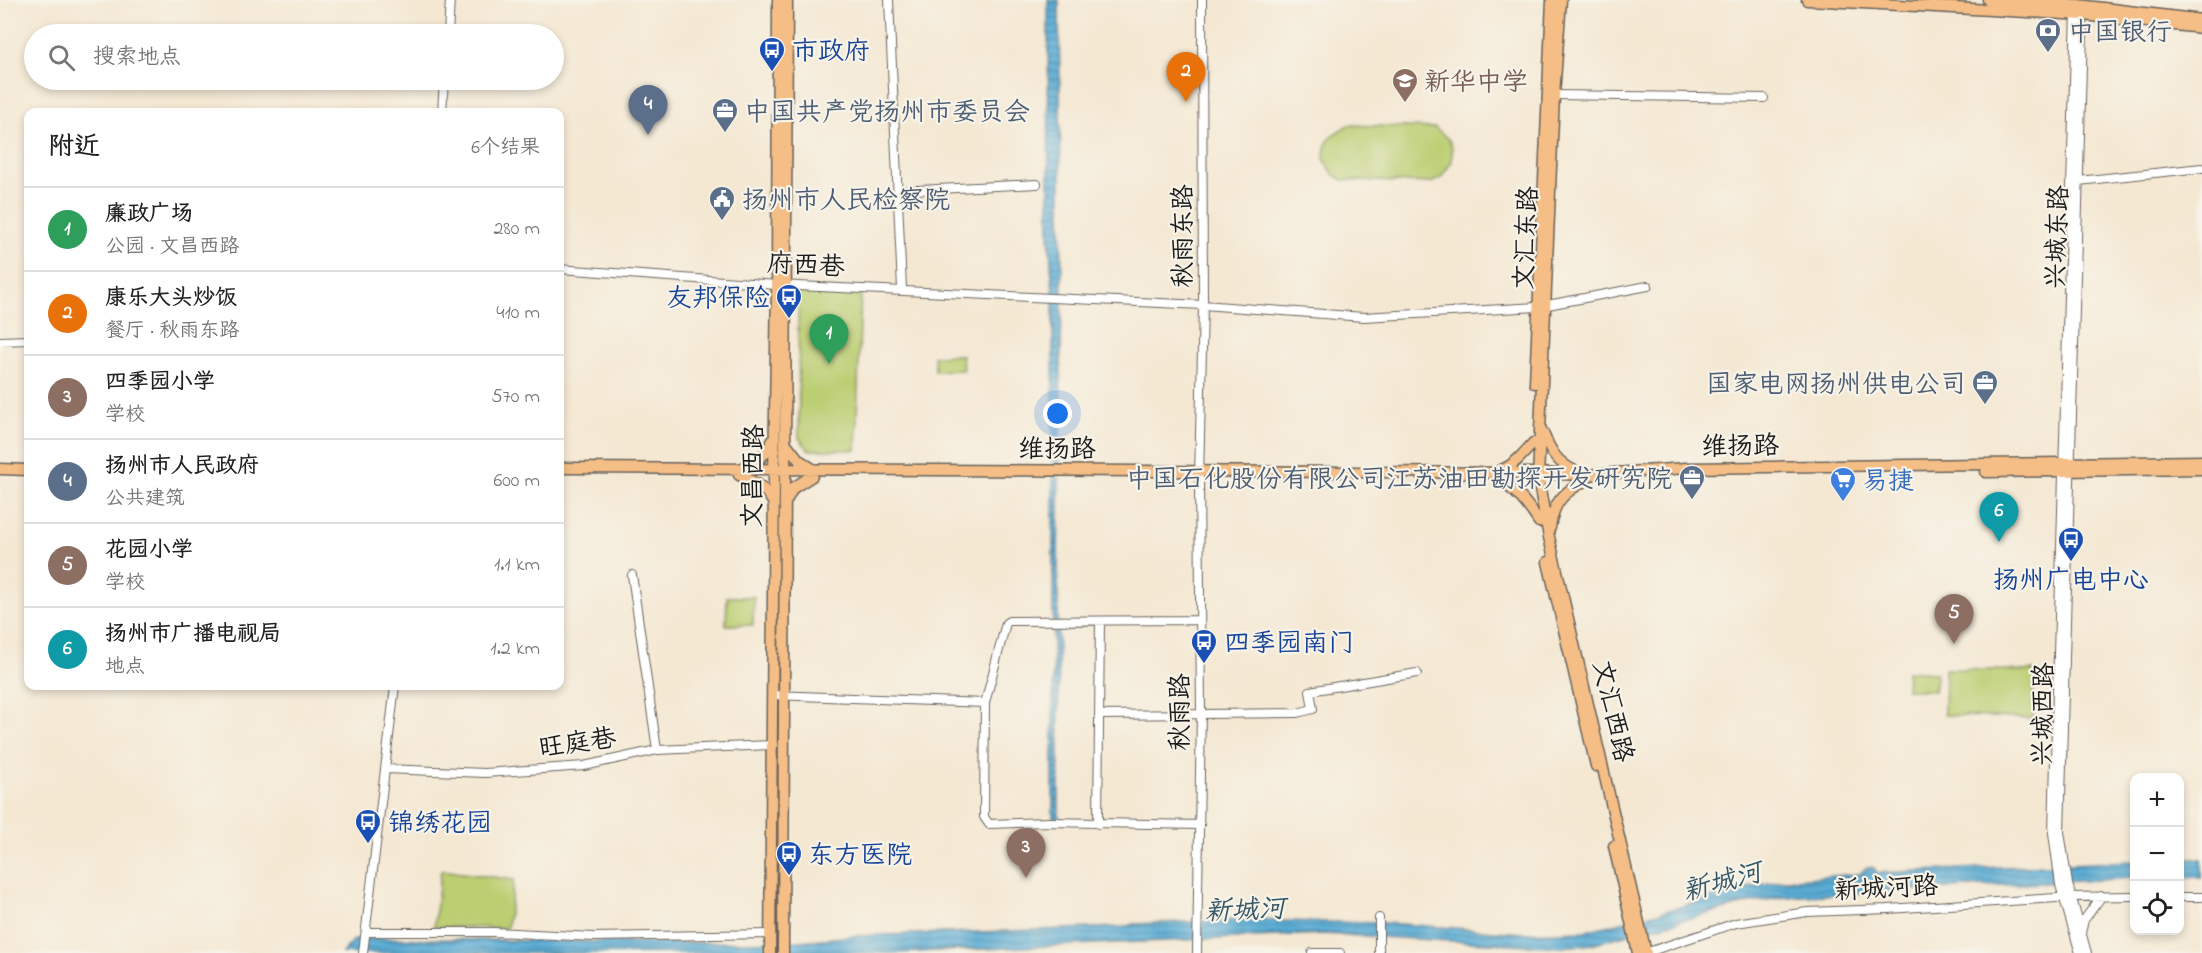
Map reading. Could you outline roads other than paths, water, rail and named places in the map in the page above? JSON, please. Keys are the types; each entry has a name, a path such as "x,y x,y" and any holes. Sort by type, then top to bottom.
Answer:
{"main road":[{"name":"文昌西路","path":"778,0 782,285"},
{"name":"文昌西路","path":"783,953 778,695 779,473 787,0"},
{"name":"文汇东路","path":"1535,476 1540,428 1541,306 1552,0"},
{"name":"文汇东路","path":"1535,476 1533,443 1561,0"},
{"path":"1807,0 2078,9 2202,28"},
{"path":"1988,0 2202,20"},
{"path":"1540,428 1552,454 1565,467 1586,477 1562,495 1552,514 1549,537"},
{"path":"780,440 813,473 793,488 779,503 766,489 740,472 759,461 780,440"},
{"path":"1533,443 1521,457 1496,476 1526,501 1539,522"},
{"name":"维扬路","path":"2067,468 2202,461"},
{"path":"0,463 24,464"},
{"name":"维扬路","path":"564,468 779,473 1586,477 1686,468 2202,469"},
{"path":"0,469 24,470"},
{"name":"维扬路","path":"564,474 740,472"},
{"name":"文汇西路","path":"1535,476 1539,522 1633,914 1646,953"},
{"name":"文汇西路","path":"1535,476 1633,914"},
{"name":"文昌西路","path":"770,953 773,745 778,695"},
{"name":"文汇西路","path":"1638,953 1639,936"}],"street":[{"path":"449,24 450,0"},
{"path":"889,0 902,290"},
{"name":"秋雨东路","path":"1200,475 1203,305 1202,0"},
{"name":"兴城东路","path":"2067,468 2078,181 2078,9"},
{"name":"兴城东路","path":"2067,468 2078,9"},
{"path":"442,108 443,90"},
{"path":"1554,95 1764,98"},
{"path":"2078,181 2202,168"},
{"path":"898,191 1037,184"},
{"name":"府西巷","path":"564,269 782,285 1203,305 1364,317 1541,306 1648,286"},
{"path":"0,341 24,340"},
{"name":"兴城西路","path":"2067,468 2053,833 2064,884 2087,953"},
{"name":"秋雨路","path":"1197,953 1201,713 1200,475"},
{"path":"632,575 657,750"},
{"path":"1200,620 1009,621 1006,623 985,703 984,817 987,823 1200,825"},
{"path":"1098,824 1100,622"},
{"path":"1099,715 1297,713 1313,709 1310,691 1417,673"},
{"path":"363,953 395,690"},
{"path":"778,695 985,703"},
{"name":"旺庭巷","path":"385,769 496,772 584,766 657,750 773,745"},
{"path":"2082,934 2084,920 2102,896"},
{"name":"新城河路","path":"1646,953 1736,923 1807,912 2068,897 2130,896"},
{"name":"兴城西路","path":"2068,897 2080,953"},
{"path":"2184,897 2202,897"},
{"path":"1379,918 1379,953"},
{"path":"365,935 494,932 534,936 770,936"},
{"path":"1312,953 1340,953"}],"water":[{"path":"1048,0 1059,0 1062,286 1058,564 1059,818 1053,818 1053,292 1049,235"},
{"path":"2184,859 2202,859 2202,877 2184,878"},
{"path":"2130,861 2130,878 1785,897 1749,903 1587,945 1560,947 1324,934 891,953 342,953 354,940 373,938 678,943 800,941 856,936 1124,927 1133,924 1263,919 1387,923 1522,933 1586,931 1752,886 1794,879 1860,874 1867,867 1874,868 1877,873"}],"place":[{"name":"中国银行","path":"2048,54"},
{"name":"市政府","path":"772,73"},
{"name":"康乐大头炒饭","path":"1186,102"},
{"name":"新华中学","path":"1405,104"},
{"name":"中国共产党扬州市委员会","path":"725,134"},
{"name":"扬州市人民政府","path":"648,135"},
{"name":"扬州市人民检察院","path":"722,222"},
{"name":"友邦保险","path":"789,320"},
{"name":"廉政广场","path":"829,364"},
{"name":"国家电网扬州供电公司","path":"1985,406"},
{"name":"中国石化股份有限公司江苏油田勘探开发研究院","path":"1692,501"},
{"name":"易捷","path":"1843,503"},
{"name":"扬州市广播电视局","path":"1999,542"},
{"name":"扬州广电中心","path":"2071,563"},
{"name":"花园小学","path":"1954,644"},
{"name":"四季园南门","path":"1204,665"},
{"name":"锦绣花园","path":"368,845"},
{"name":"东方医院","path":"789,877"},
{"name":"四季园小学","path":"1026,878"}],"water label":[{"name":"新城河","path":"1722,881"},
{"name":"新城河","path":"1245,909"}]}
